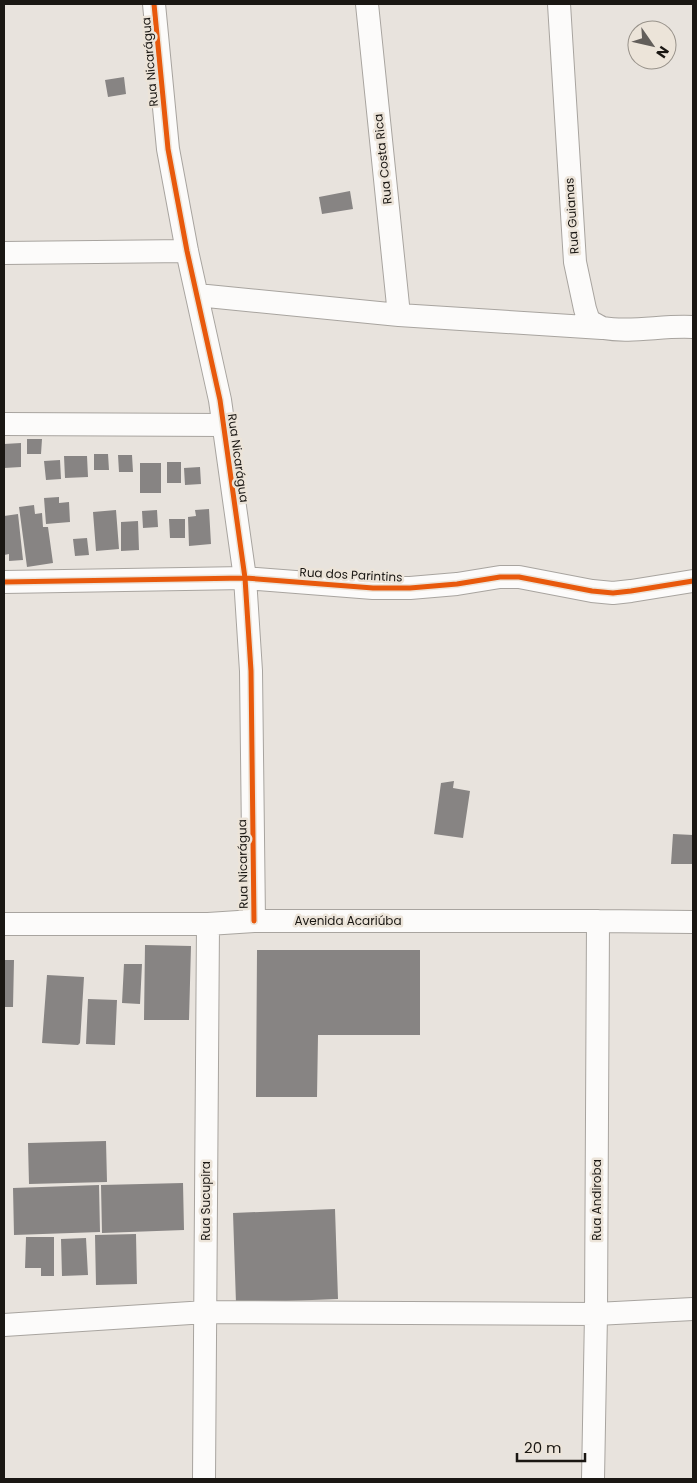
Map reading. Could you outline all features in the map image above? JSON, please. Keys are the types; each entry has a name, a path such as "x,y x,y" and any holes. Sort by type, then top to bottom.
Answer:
{"street":[{"name":"Rua Nicarágua","path":"154,4 168,149 220,400 245,578 251,671 254,921"},
{"name":"Rua Costa Rica","path":"367,4 399,315"},
{"name":"Rua Guianas","path":"559,4 575,262 589,321 602,328"},
{"path":"4,253 188,251"},
{"path":"197,295 399,315 618,329 693,327"},
{"path":"4,424 224,425"},
{"name":"Rua dos Parintins","path":"4,582 245,578 373,588 410,588 456,584 500,577 520,577 592,591 613,592 632,591 693,581"},
{"name":"Avenida Acariúba","path":"4,924 598,920 693,922"},
{"name":"Rua Andiroba","path":"593,1479 596,1314 598,920"},
{"name":"Rua Sucupira","path":"204,1479 208,924"},
{"path":"4,1325 206,1312 596,1314 693,1309"}],"building":[{"path":"124,77 126,94 108,97 105,80"},
{"path":"350,191 353,209 322,214 319,197"},
{"path":"27,439 42,439 41,454 27,454"},
{"path":"21,443 21,467 4,468 4,444"},
{"path":"94,454 108,454 109,470 94,470"},
{"path":"118,455 132,455 133,472 119,472"},
{"path":"64,456 87,456 88,477 65,478"},
{"path":"60,460 61,479 46,480 44,461"},
{"path":"167,462 181,462 181,483 167,483"},
{"path":"140,463 161,463 161,493 140,493"},
{"path":"200,467 201,484 185,485 184,468"},
{"path":"59,497 59,503 69,502 70,522 46,524 44,498"},
{"path":"34,505 35,514 42,513 43,527 48,527 53,563 27,567 19,507"},
{"path":"209,509 211,544 189,546 188,517 196,516 195,510"},
{"path":"116,510 119,549 96,551 93,512"},
{"path":"157,510 158,527 143,528 142,511"},
{"path":"18,514 23,560 9,561 9,554 4,555 4,516"},
{"path":"169,519 185,519 185,538 170,538"},
{"path":"138,521 139,550 121,551 121,522"},
{"path":"87,538 89,555 75,556 73,539"},
{"path":"454,781 453,788 470,791 463,838 434,834 441,783"},
{"path":"673,834 693,835 693,864 671,864"},
{"path":"145,945 191,946 189,1020 144,1020"},
{"path":"257,950 420,950 420,1035 318,1035 317,1097 256,1097"},
{"path":"4,960 14,960 13,1007 4,1007"},
{"path":"124,964 142,964 140,1004 122,1003"},
{"path":"47,975 84,977 80,1043 78,1045 42,1043"},
{"path":"88,999 117,1000 115,1045 86,1044"},
{"path":"106,1141 107,1182 29,1184 28,1143"},
{"path":"183,1183 184,1230 102,1233 101,1185"},
{"path":"99,1185 100,1232 14,1235 13,1188"},
{"path":"335,1209 338,1299 236,1303 233,1213"},
{"path":"136,1234 137,1284 96,1285 95,1235"},
{"path":"26,1237 54,1237 54,1276 41,1276 41,1268 25,1268"},
{"path":"86,1238 88,1275 62,1276 61,1239"}],"cycle path":[{"path":"154,4 168,149 187,251 220,400 245,578 251,671 254,921"},
{"path":"4,582 245,578 373,588 410,588 457,584 500,577 519,577 592,591 613,593 693,581"}]}
